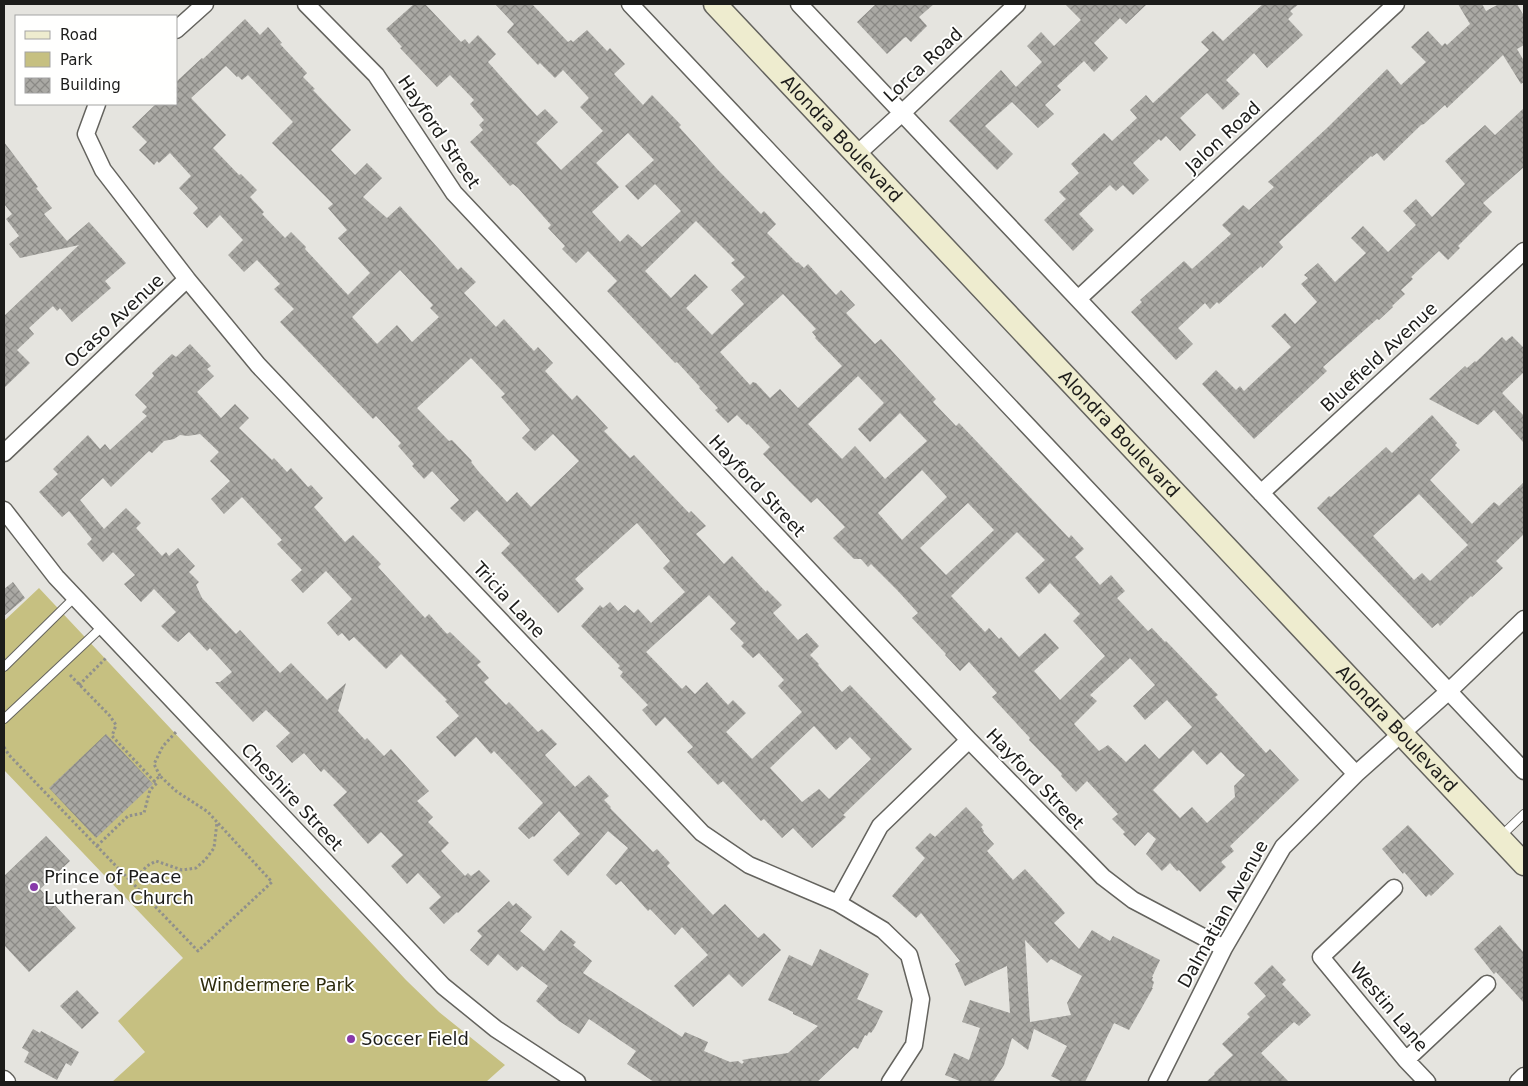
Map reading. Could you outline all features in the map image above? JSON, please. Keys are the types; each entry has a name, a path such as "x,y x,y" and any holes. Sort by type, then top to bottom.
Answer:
{"main road":[{"name":"Alondra Boulevard","path":"714,4 1524,864"}],"street":[{"path":"178,28 205,4"},
{"name":"Hayford Street","path":"306,4 376,75 454,193 969,740 1103,877 1134,900 1224,948"},
{"path":"630,4 1356,774"},
{"path":"799,4 1524,771"},
{"name":"Lorca Road","path":"856,155 1017,4"},
{"name":"Jalon Road","path":"1078,299 1396,4"},
{"name":"Ocaso Avenue","path":"4,453 187,279 103,170 86,134 97,105"},
{"name":"Bluefield Avenue","path":"1262,493 1524,251"},
{"name":"Tricia Lane","path":"187,279 258,365 702,833 749,865 838,903"},
{"name":"Cheshire Street","path":"4,510 56,577 443,986 496,1029 577,1082"},
{"name":"Dalmatian Avenue","path":"1157,1082 1224,948 1283,847 1356,774 1524,620"},
{"path":"890,1082 914,1045 921,998 909,955 884,930 838,903 880,826 969,740"},
{"name":"Westin Lane","path":"1394,888 1321,957 1406,1060 1427,1082"},
{"path":"1406,1060 1486,984"},
{"path":"1518,1082 1524,1076"},
{"path":"4,1079 7,1082"}],"lane":[{"path":"4,667 75,597"},
{"path":"4,719 103,626"},
{"path":"1500,837 1524,814"}],"path":[{"path":"79,685 119,643"},
{"path":"62,665 110,716 116,725 112,736 157,783 150,790 144,813 128,816 97,846"},
{"path":"4,747 9,755 198,951 272,882 208,812 176,791 160,776 154,764 163,746 190,718"},
{"path":"154,781 160,776"},
{"path":"132,882 147,866 156,861 182,870 196,868 214,848 217,822"},
{"path":"453,1047 481,1017"}],"green space":[{"name":"Windermere Park","path":"39,588 406,980 439,1012 505,1065 486,1082 112,1082 145,1052 118,1021 183,958 4,770 4,621"}],"building":[{"path":"414,4 425,4 461,42 465,39 469,44 478,35 496,54 488,62 537,116 545,109 558,122 536,143 561,170 603,131 580,107 589,98 563,70 555,78 540,63 538,65 507,32 514,24 495,4 532,4 568,42 571,40 573,42 587,30 607,51 610,48 625,64 614,74 643,105 652,95 681,125 679,127 718,170 761,214 764,211 776,224 767,233 797,263 804,268 808,264 836,295 841,290 855,305 846,313 875,344 881,339 936,399 933,402 956,426 959,423 1069,538 1071,535 1084,549 1075,557 1100,585 1111,575 1125,591 1117,598 1148,631 1152,628 1166,641 1218,695 1215,697 1266,753 1270,749 1299,780 1230,846 1234,851 1221,862 1226,867 1200,892 1170,863 1162,871 1146,854 1156,839 1148,832 1135,846 1112,819 1118,814 1087,781 1076,792 992,697 997,693 969,662 960,671 912,618 918,613 897,590 871,564 868,567 861,559 854,559 833,538 845,527 817,498 811,503 763,454 770,447 748,424 737,415 728,423 715,410 718,408 700,387 607,291 617,281 588,251 576,263 562,249 565,246 548,228 551,225 518,188 513,184 510,186 470,142 483,130 479,125 484,120 470,104 474,100 450,75 437,87 400,48 402,47 386,29","holes":["628,133 654,160 625,186 638,200 655,184 681,211 642,247 628,234 620,242 592,212 619,187 596,163","696,221 735,260 731,263 745,277 731,290 744,304 712,335 686,308 708,287 695,274 671,298 645,271","783,294 816,329 812,332 815,338 842,366 798,408 780,389 770,398 756,383 753,382 750,385 720,352","858,376 884,403 858,429 870,442 900,413 927,441 885,479 855,446 842,459 808,424","922,470 947,497 902,540 878,513","968,503 994,530 946,575 920,548","1017,532 1045,560 1025,578 1039,594 1050,583 1080,614 1073,621 1105,656 1060,700 1034,671 1059,648 1045,633 1019,657 1001,637 999,639 989,628 985,632 951,596","1130,658 1155,685 1133,706 1145,720 1167,700 1192,727 1159,759 1145,744 1126,762 1108,745 1099,751 1074,724 1097,701 1090,695","1193,750 1207,765 1221,752 1245,775 1234,786 1235,797 1207,823 1192,807 1180,818 1153,790"]},
{"path":"876,4 934,4 919,17 927,26 911,42 906,37 904,38 887,54 857,22"},
{"path":"1065,4 1147,4 1126,24 1120,18 1094,43 1108,58 1094,72 1084,61 1057,86 1061,90 1045,105 1054,114 1038,128 1012,102 985,126 1013,154 997,170 949,121 1001,70 1016,87 1042,62 1027,46 1041,32 1054,46 1081,20"},
{"path":"1263,4 1299,4 1290,11 1293,14 1288,19 1303,35 1267,68 1254,53 1226,80 1240,94 1223,110 1207,93 1180,118 1196,135 1180,151 1166,136 1161,141 1159,139 1133,163 1149,180 1133,195 1123,185 1116,191 1110,185 1079,214 1094,230 1073,251 1044,220 1066,199 1059,192 1079,173 1071,164 1104,133 1112,141 1137,118 1130,110 1146,95 1153,103 1165,92 1209,50 1201,42 1213,31 1223,41"},
{"path":"1458,4 1482,4 1486,11 1499,4 1517,4 1524,16 1524,45 1517,49 1524,61 1524,82 1521,84 1503,55 1447,108 1445,105 1421,125 1384,161 1377,153 1371,156 1279,242 1283,247 1262,268 1261,266 1219,304 1217,302 1210,309 1205,303 1178,328 1193,344 1176,360 1131,312 1142,302 1140,300 1184,261 1192,269 1231,234 1222,225 1243,205 1249,210 1274,187 1268,182 1387,69 1401,85 1426,62 1411,47 1428,31 1442,46 1445,43 1447,45 1470,24"},
{"path":"245,19 260,35 268,27 282,43 280,44 307,73 303,77 315,89 313,90 351,130 331,150 355,175 367,163 382,178 363,197 387,218 400,206 458,270 461,267 476,282 464,293 496,327 504,319 534,351 538,347 553,363 545,371 572,400 577,395 608,428 604,431 630,458 634,455 689,513 691,511 706,526 696,534 724,564 732,556 766,592 767,590 782,605 773,613 798,640 807,633 819,646 810,655 842,692 850,685 912,749 843,815 846,817 812,848 793,828 782,838 764,819 761,821 723,781 718,785 687,752 693,747 665,717 656,726 642,710 648,705 620,676 623,672 618,668 620,666 581,626 600,605 603,608 610,602 618,611 625,605 634,613 638,609 651,623 685,592 663,568 670,561 637,523 575,579 584,589 558,613 501,553 510,544 477,510 464,522 450,508 459,500 432,471 424,479 398,446 401,443 376,416 373,419 280,322 294,309 274,289 280,284 257,260 244,272 228,255 243,240 220,215 207,228 193,213 198,208 179,188 191,176 170,153 154,165 139,150 147,142 132,127 155,105 178,105 178,80","holes":["226,66 242,80 248,75 293,122 272,143 333,204 328,208 347,230 338,238 370,273 348,295 291,232 285,238 262,214 264,212 250,197 257,190 241,174 239,175 213,148 226,135 191,98","400,270 433,305 430,308 439,317 412,342 397,325 377,344 352,317","471,358 505,394 501,397 530,430 522,438 535,451 553,434 579,461 531,507 517,492 507,502 452,440 449,441 417,408","709,595 736,623 730,629 744,643 741,646 753,658 759,653 784,680 778,686 802,712 752,759 726,732 746,713 733,700 728,705 707,682 695,694 686,685 682,689 646,652","814,726 836,750 850,737 871,759 829,799 819,789 802,802 770,768"]},
{"path":"1524,108 1524,167 1483,203 1492,212 1458,246 1460,248 1448,260 1439,251 1411,277 1413,279 1401,290 1405,294 1393,307 1323,367 1327,371 1254,439 1202,384 1216,370 1236,390 1240,386 1244,391 1291,347 1271,326 1285,313 1295,324 1317,302 1301,284 1308,278 1304,275 1318,263 1335,282 1366,253 1351,238 1363,226 1388,252 1416,225 1403,211 1416,199 1432,217 1465,184 1445,161 1485,125 1495,135"},
{"path":"4,142 52,208 44,214 67,241 89,222 126,263 105,281 111,288 72,322 60,308 57,311 53,306 29,328 34,334 17,350 30,363 4,388 4,316 79,245 20,258 9,244 19,236 6,219 12,214 4,204"},
{"path":"1512,336 1524,348 1524,372 1502,393 1524,416 1524,443 1494,410 1478,425 1429,399 1465,366 1467,368 1476,362 1502,337 1506,341"},
{"path":"190,344 211,366 207,369 214,376 197,392 221,418 235,404 249,418 239,428 272,460 274,458 287,472 291,468 308,487 311,485 323,498 314,507 345,542 353,535 381,564 378,567 425,618 429,614 447,634 450,632 481,662 477,665 489,678 484,682 506,705 509,702 538,732 542,729 557,744 545,755 575,787 589,775 609,796 604,800 610,808 653,852 657,849 670,863 667,866 713,915 725,904 758,938 764,933 781,950 742,987 729,974 693,1007 674,986 708,955 682,927 675,935 650,909 648,911 621,881 616,885 606,875 628,848 608,831 568,876 553,860 580,834 559,811 534,837 529,839 518,828 543,803 494,751 491,754 476,737 455,757 436,737 459,716 445,701 447,700 401,654 386,669 354,637 349,641 342,633 338,636 327,623 352,599 326,571 303,593 291,580 302,570 277,544 282,540 242,497 224,514 211,499 230,481 210,461 219,452 200,434 180,435 174,439 164,441 152,453 149,451 111,487 103,478 80,500 104,529 126,508 141,523 136,528 162,556 166,552 169,556 178,548 195,566 189,572 199,582 196,585 202,598 236,634 240,630 280,673 291,663 327,700 346,683 338,711 365,740 367,738 384,756 391,749 429,791 417,801 433,817 428,822 449,843 441,851 465,876 468,873 471,876 479,870 490,881 458,913 444,924 429,908 441,897 418,873 407,884 391,866 403,855 381,832 368,844 333,805 347,792 324,769 321,772 304,753 292,763 276,746 290,733 266,710 253,722 215,682 220,682 232,672 210,648 207,651 189,632 178,642 174,639 161,626 176,612 154,589 141,602 124,584 135,575 113,552 103,562 87,544 92,539 69,511 62,517 39,492 58,474 53,469 88,435 100,449 105,444 110,450 147,416 142,412 147,407 135,395 154,376 152,373 172,354 176,357"},
{"path":"1432,415 1457,443 1455,445 1460,450 1430,480 1472,524 1494,502 1499,506 1524,482 1524,534 1496,561 1503,568 1440,626 1438,623 1432,628 1317,508 1386,447 1392,453","holes":["1419,494 1468,545 1430,581 1422,573 1414,580 1373,536"]},
{"path":"13,582 25,598 4,616 4,589"},
{"path":"106,734 153,784 96,838 49,788"},
{"path":"966,807 983,825 981,827 983,832 994,844 987,851 1013,880 1025,869 1065,913 1054,923 1079,949 1092,930 1110,941 1113,936 1160,960 1152,977 1154,982 1153,988 1129,1030 1114,1023 1085,1082 1063,1082 1051,1076 1067,1046 1034,1029 1028,1050 1012,1038 1004,1065 993,1082 962,1082 945,1075 954,1053 969,1060 980,1028 962,1022 970,1000 1010,1013 1007,966 965,986 955,964 960,961 921,913 916,918 892,896 925,858 915,848 930,833 935,837","holes":["1025,940 1047,963 1051,959 1082,976 1067,1003 1071,1015 1030,1022"]},
{"path":"1408,825 1454,874 1431,896 1429,894 1426,897 1382,849"},
{"path":"46,836 70,861 40,889 76,928 29,972 4,945 4,876"},
{"path":"509,901 513,906 516,903 532,917 520,931 544,951 561,930 576,942 573,945 592,961 583,973 682,1037 685,1032 708,1042 704,1051 730,1062 738,1061 742,1064 744,1062 742,1060 788,1053 818,1026 768,1000 789,955 812,966 820,949 869,974 857,999 883,1011 874,1029 867,1036 865,1035 858,1049 854,1047 817,1082 654,1082 627,1064 636,1051 589,1019 579,1034 559,1021 536,1001 548,986 522,966 517,971 498,954 488,966 470,950 482,936 477,931"},
{"path":"1500,925 1524,953 1524,1003 1496,972 1494,974 1474,949"},
{"path":"1272,965 1286,980 1282,984 1311,1015 1299,1026 1294,1022 1261,1053 1289,1082 1206,1082 1233,1055 1222,1044 1250,1017 1247,1014 1266,996 1254,983"},
{"path":"77,990 99,1013 82,1029 60,1006"},
{"path":"33,1029 40,1033 41,1031 79,1052 71,1066 66,1063 57,1080 24,1062 29,1052 22,1048"}],"place":[{"name":"Prince of Peace Lutheran Church","path":"34,887"},
{"name":"Soccer Field","path":"351,1039"}]}
